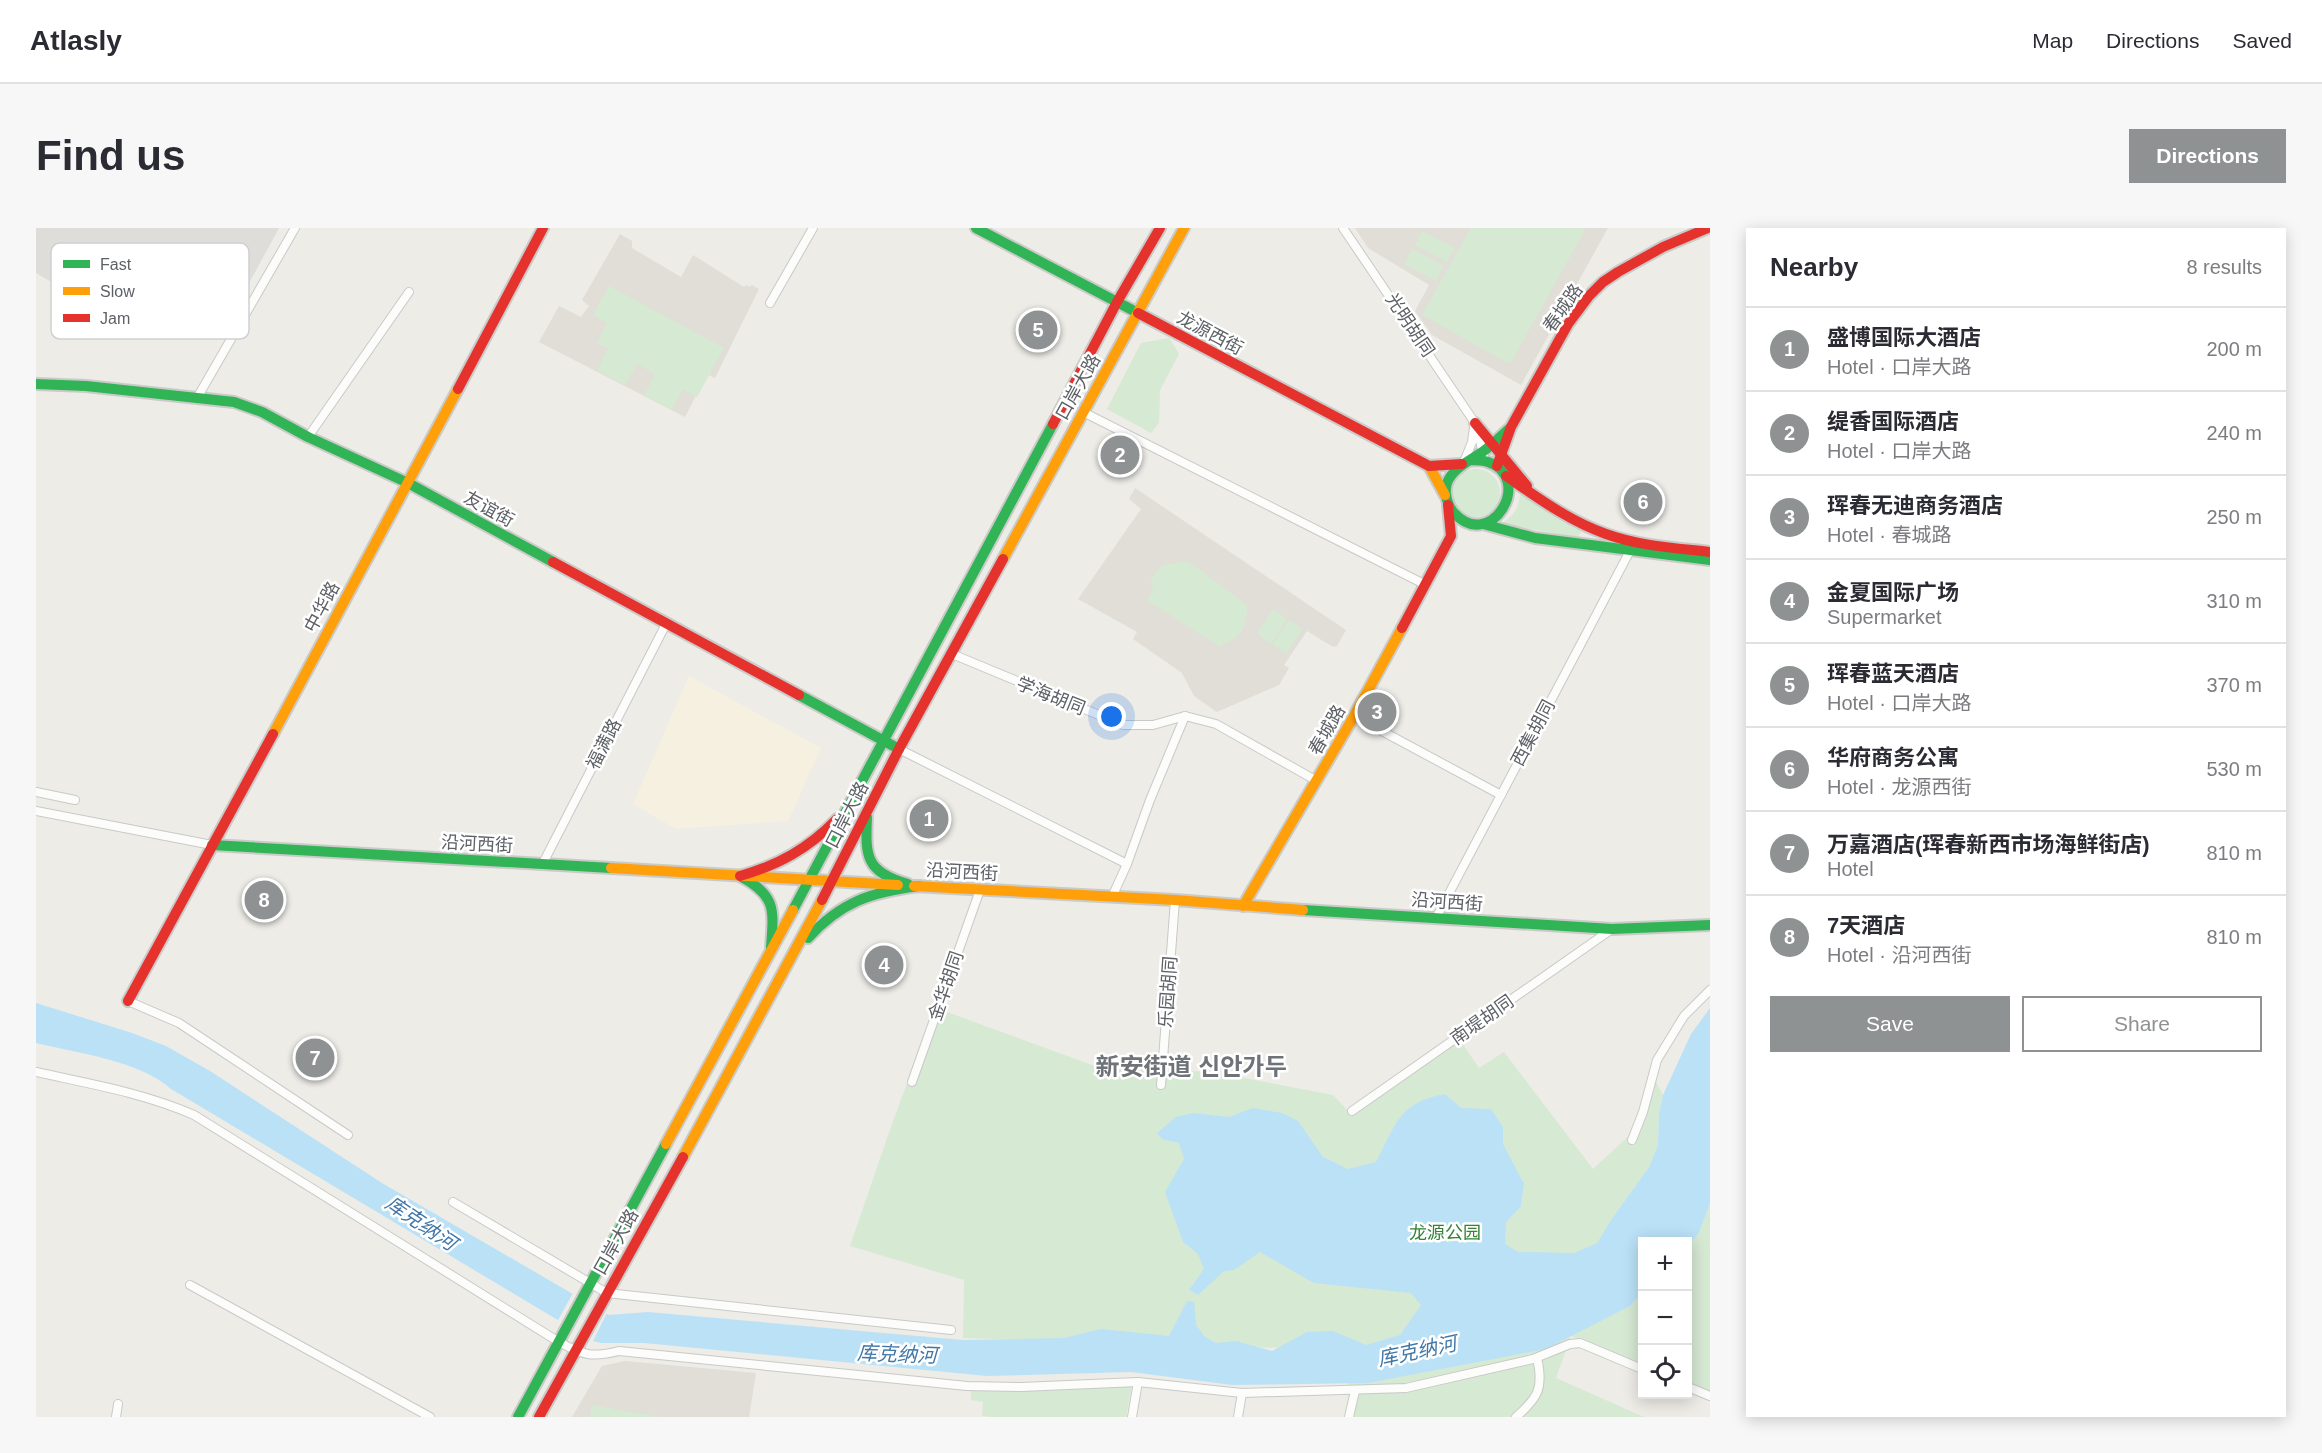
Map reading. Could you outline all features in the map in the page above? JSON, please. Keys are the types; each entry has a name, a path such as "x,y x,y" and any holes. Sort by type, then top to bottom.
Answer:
{"main road":[{"name":"中华路","path":"128,1001 543,228"},
{"name":"龙源西街","path":"976,228 1429,466"},
{"name":"口岸大路","path":"518,1417 885,742 1117,302 1160,228"},
{"name":"口岸大路","path":"539,1417 691,1143 832,881 899,749 1184,228"},
{"name":"春城路","path":"1511,427 1568,324 1596,289 1618,272 1663,247 1708,228"},
{"name":"友谊街","path":"36,384 86,386 234,402 262,412 308,437 408,483 899,749"},
{"path":"1475,423 1487,452 1537,497"},
{"path":"1511,427 1487,452 1465,462 1429,466 1447,501 1460,518 1535,538 1710,560"},
{"path":"1498,461 1511,427"},
{"path":"1465,462 1449,478 1447,501 1451,536 1492,521 1506,506 1509,486 1506,476 1498,461 1487,452"},
{"path":"1506,476 1537,497 1593,529 1633,542 1710,552"},
{"name":"春城路","path":"1243,906 1354,717 1451,536"},
{"path":"740,876 780,863 803,850 822,835 851,804"},
{"path":"868,808 866,849 870,863 889,880 919,886"},
{"name":"沿河西街","path":"212,845 1175,900 1612,929 1710,925"},
{"path":"740,876 764,890 772,905 774,912 770,953"},
{"path":"789,961 825,919 851,904 870,894 885,890 919,886"}],"street":[{"path":"249,308 295,228"},
{"path":"770,303 813,228"},
{"name":"光明胡同","path":"1343,228 1475,423"},
{"path":"308,437 409,292"},
{"path":"197,398 231,339"},
{"path":"1083,412 1424,584"},
{"path":"1465,462 1472,442 1475,423"},
{"name":"西集胡同","path":"1436,918 1631,549"},
{"name":"福满路","path":"542,865 666,624"},
{"name":"学海胡同","path":"952,654 1123,725 1153,725 1185,716"},
{"path":"1112,897 1185,716 1216,724 1317,782"},
{"path":"1354,717 1501,795"},
{"path":"899,749 1127,864"},
{"path":"36,792 75,800"},
{"path":"36,811 212,845"},
{"name":"金华胡同","path":"912,1083 980,890"},
{"name":"乐园胡同","path":"1161,1085 1175,900"},
{"name":"南堤胡同","path":"1352,1111 1612,929"},
{"path":"1632,1140 1643,1112 1657,1060 1684,1016 1710,990"},
{"path":"128,1001 179,1023 348,1135"},
{"path":"36,1072 134,1093 194,1115 591,1356 619,1351 967,1386 1021,1387 1138,1382 1242,1394 1406,1389 1538,1358 1570,1344 1580,1343 1638,1367"},
{"path":"453,1202 591,1284 604,1298 951,1330"},
{"path":"190,1285 430,1417"},
{"path":"1516,1417 1534,1402 1538,1393 1540,1370 1538,1358"},
{"path":"1132,1417 1138,1382"},
{"path":"1692,1389 1710,1396"},
{"path":"1349,1417 1355,1391"},
{"path":"1238,1417 1242,1394"},
{"path":"116,1417 118,1404"}],"shaded area":[{"path":"36,228 279,228 249,283 249,243 51,243 51,282 36,273"},
{"path":"1355,228 1608,228 1521,385 1432,335 1415,311 1429,285 1368,248"},
{"path":"620,234 632,241 632,248 681,277 693,255 744,287 752,285 759,289 715,378 707,374 685,417 539,342 559,306 581,317 589,306 582,300"},
{"path":"1135,488 1346,630 1337,646 1333,647 1307,631 1284,665 1289,668 1279,685 1217,712 1194,696 1182,673 1133,639 1137,632 1078,599 1141,509 1129,499"},
{"path":"689,676 821,748 788,821 676,829 633,804"},
{"path":"625,1361 756,1373 749,1417 572,1417 602,1366"}],"green space":[{"path":"1471,228 1586,228 1510,364 1422,315"},
{"path":"1422,231 1455,248 1447,262 1415,245"},
{"path":"1412,249 1444,266 1436,281 1404,264"},
{"path":"609,286 724,348 697,397 683,389 672,410 644,396 655,374 637,364 625,385 597,370 608,349 597,343 607,323 593,315"},
{"path":"1169,338 1179,354 1160,390 1159,423 1151,433 1107,409 1141,343"},
{"path":"1471,469 1481,469 1493,476 1500,488 1500,498 1493,510 1481,517 1471,517 1456,506 1452,498 1452,488 1463,473"},
{"path":"1520,490 1549,513 1581,531 1578,537 1501,524 1516,510"},
{"path":"1188,561 1247,605 1246,621 1242,631 1220,647 1147,600 1153,589 1151,579 1162,565"},
{"path":"1273,609 1287,619 1271,644 1257,634"},
{"path":"1289,620 1303,629 1286,654 1272,644"},
{"name":"龙源公园","path":"936,1008 1100,1068 1213,1072 1333,1095 1351,1114 1460,1040 1479,1068 1504,1052 1593,1169 1643,1123 1655,1080 1663,1095 1659,1113 1658,1145 1649,1167 1613,1217 1604,1234 1638,1285 1638,1363 1571,1336 1556,1378 1644,1417 1348,1417 1348,1350 963,1338 964,1280 850,1246 894,1118"},
{"path":"1710,1203 1710,1393 1692,1386 1692,1241 1699,1233"},
{"path":"1132,1385 1126,1417 982,1416 983,1402 971,1400 971,1390 1044,1390"},
{"path":"592,1405 659,1417 590,1417"}],"water":[{"name":"库克纳河","path":"36,1003 166,1046 210,1071 382,1183 609,1315 648,1312 963,1340 1064,1338 1101,1329 1169,1336 1187,1301 1194,1302 1196,1325 1205,1337 1216,1343 1236,1341 1272,1351 1307,1332 1333,1331 1366,1345 1400,1335 1421,1305 1411,1293 1314,1283 1260,1252 1234,1270 1224,1271 1198,1295 1189,1290 1204,1269 1198,1254 1183,1242 1165,1192 1184,1159 1179,1143 1162,1139 1157,1133 1176,1117 1193,1113 1229,1117 1253,1108 1282,1113 1298,1121 1323,1157 1348,1169 1376,1162 1395,1126 1408,1109 1429,1098 1445,1094 1461,1108 1491,1109 1503,1127 1503,1144 1524,1184 1521,1206 1506,1222 1505,1244 1518,1252 1574,1253 1597,1243 1649,1167 1658,1145 1659,1113 1663,1095 1691,1034 1710,1008 1710,1203 1699,1233 1692,1241 1692,1237 1638,1237 1638,1297 1630,1306 1546,1349 1368,1383 1232,1385 1131,1372 987,1376 644,1343 601,1343 593,1341 143,1071 108,1059 36,1043"}],"pier":[{"path":"574,1291 608,1311 592,1343 557,1322"}],"traffic: fast":[{"path":"976,228 1138,313"},
{"path":"36,384 86,386 234,402 262,412 308,437 408,483 553,562"},
{"path":"793,910 1053,424"},
{"path":"1470,460 1482,460 1502,470 1508,482 1508,496 1502,508 1493,519 1482,524 1468,523 1454,513 1447,499 1447,483 1458,468 1463,464 1485,450 1509,429"},
{"path":"1483,524 1535,538 1710,560"},
{"path":"799,695 899,749"},
{"path":"867,817 867,843 871,861 884,874 908,884"},
{"path":"212,845 611,868"},
{"path":"740,876 760,890 770,904 771,947"},
{"path":"808,938 845,907 871,896 919,886"},
{"path":"1303,910 1612,929 1710,925"},
{"path":"518,1417 666,1144"}],"traffic: slow":[{"path":"1003,559 1184,228"},
{"path":"273,734 458,389"},
{"path":"1429,466 1445,495"},
{"path":"1243,906 1354,716 1402,628"},
{"path":"611,868 898,885"},
{"path":"914,886 1175,900 1303,910"},
{"path":"683,1157 822,900"},
{"path":"666,1144 793,910"}],"traffic: jam":[{"path":"458,389 543,228"},
{"path":"1053,424 1117,302 1160,228"},
{"path":"1497,466 1511,427 1568,324 1589,296 1603,282 1618,272 1663,247 1708,228"},
{"path":"1138,313 1429,466 1462,464"},
{"path":"1475,423 1527,486"},
{"path":"1506,476 1542,501 1592,529 1644,544 1710,552"},
{"path":"1402,628 1451,536 1448,505"},
{"path":"822,900 899,749 1003,559"},
{"path":"553,562 799,695"},
{"path":"128,1001 273,734"},
{"path":"740,876 768,867 793,854 816,839 837,819"},
{"path":"539,1417 683,1157"}],"place":[{"name":"珲春蓝天酒店","path":"1038,330"},
{"name":"缇香国际酒店","path":"1120,455"},
{"name":"华府商务公寓","path":"1643,502"},
{"name":"珲春无迪商务酒店","path":"1377,712"},
{"name":"盛博国际大酒店","path":"929,819"},
{"name":"7天酒店","path":"264,900"},
{"name":"金夏国际广场","path":"884,965"},
{"name":"万嘉酒店(珲春新西市场海鲜街店)","path":"315,1058"}],"district":[{"name":"新安街道 신안가두","path":"1191,1066"}]}
